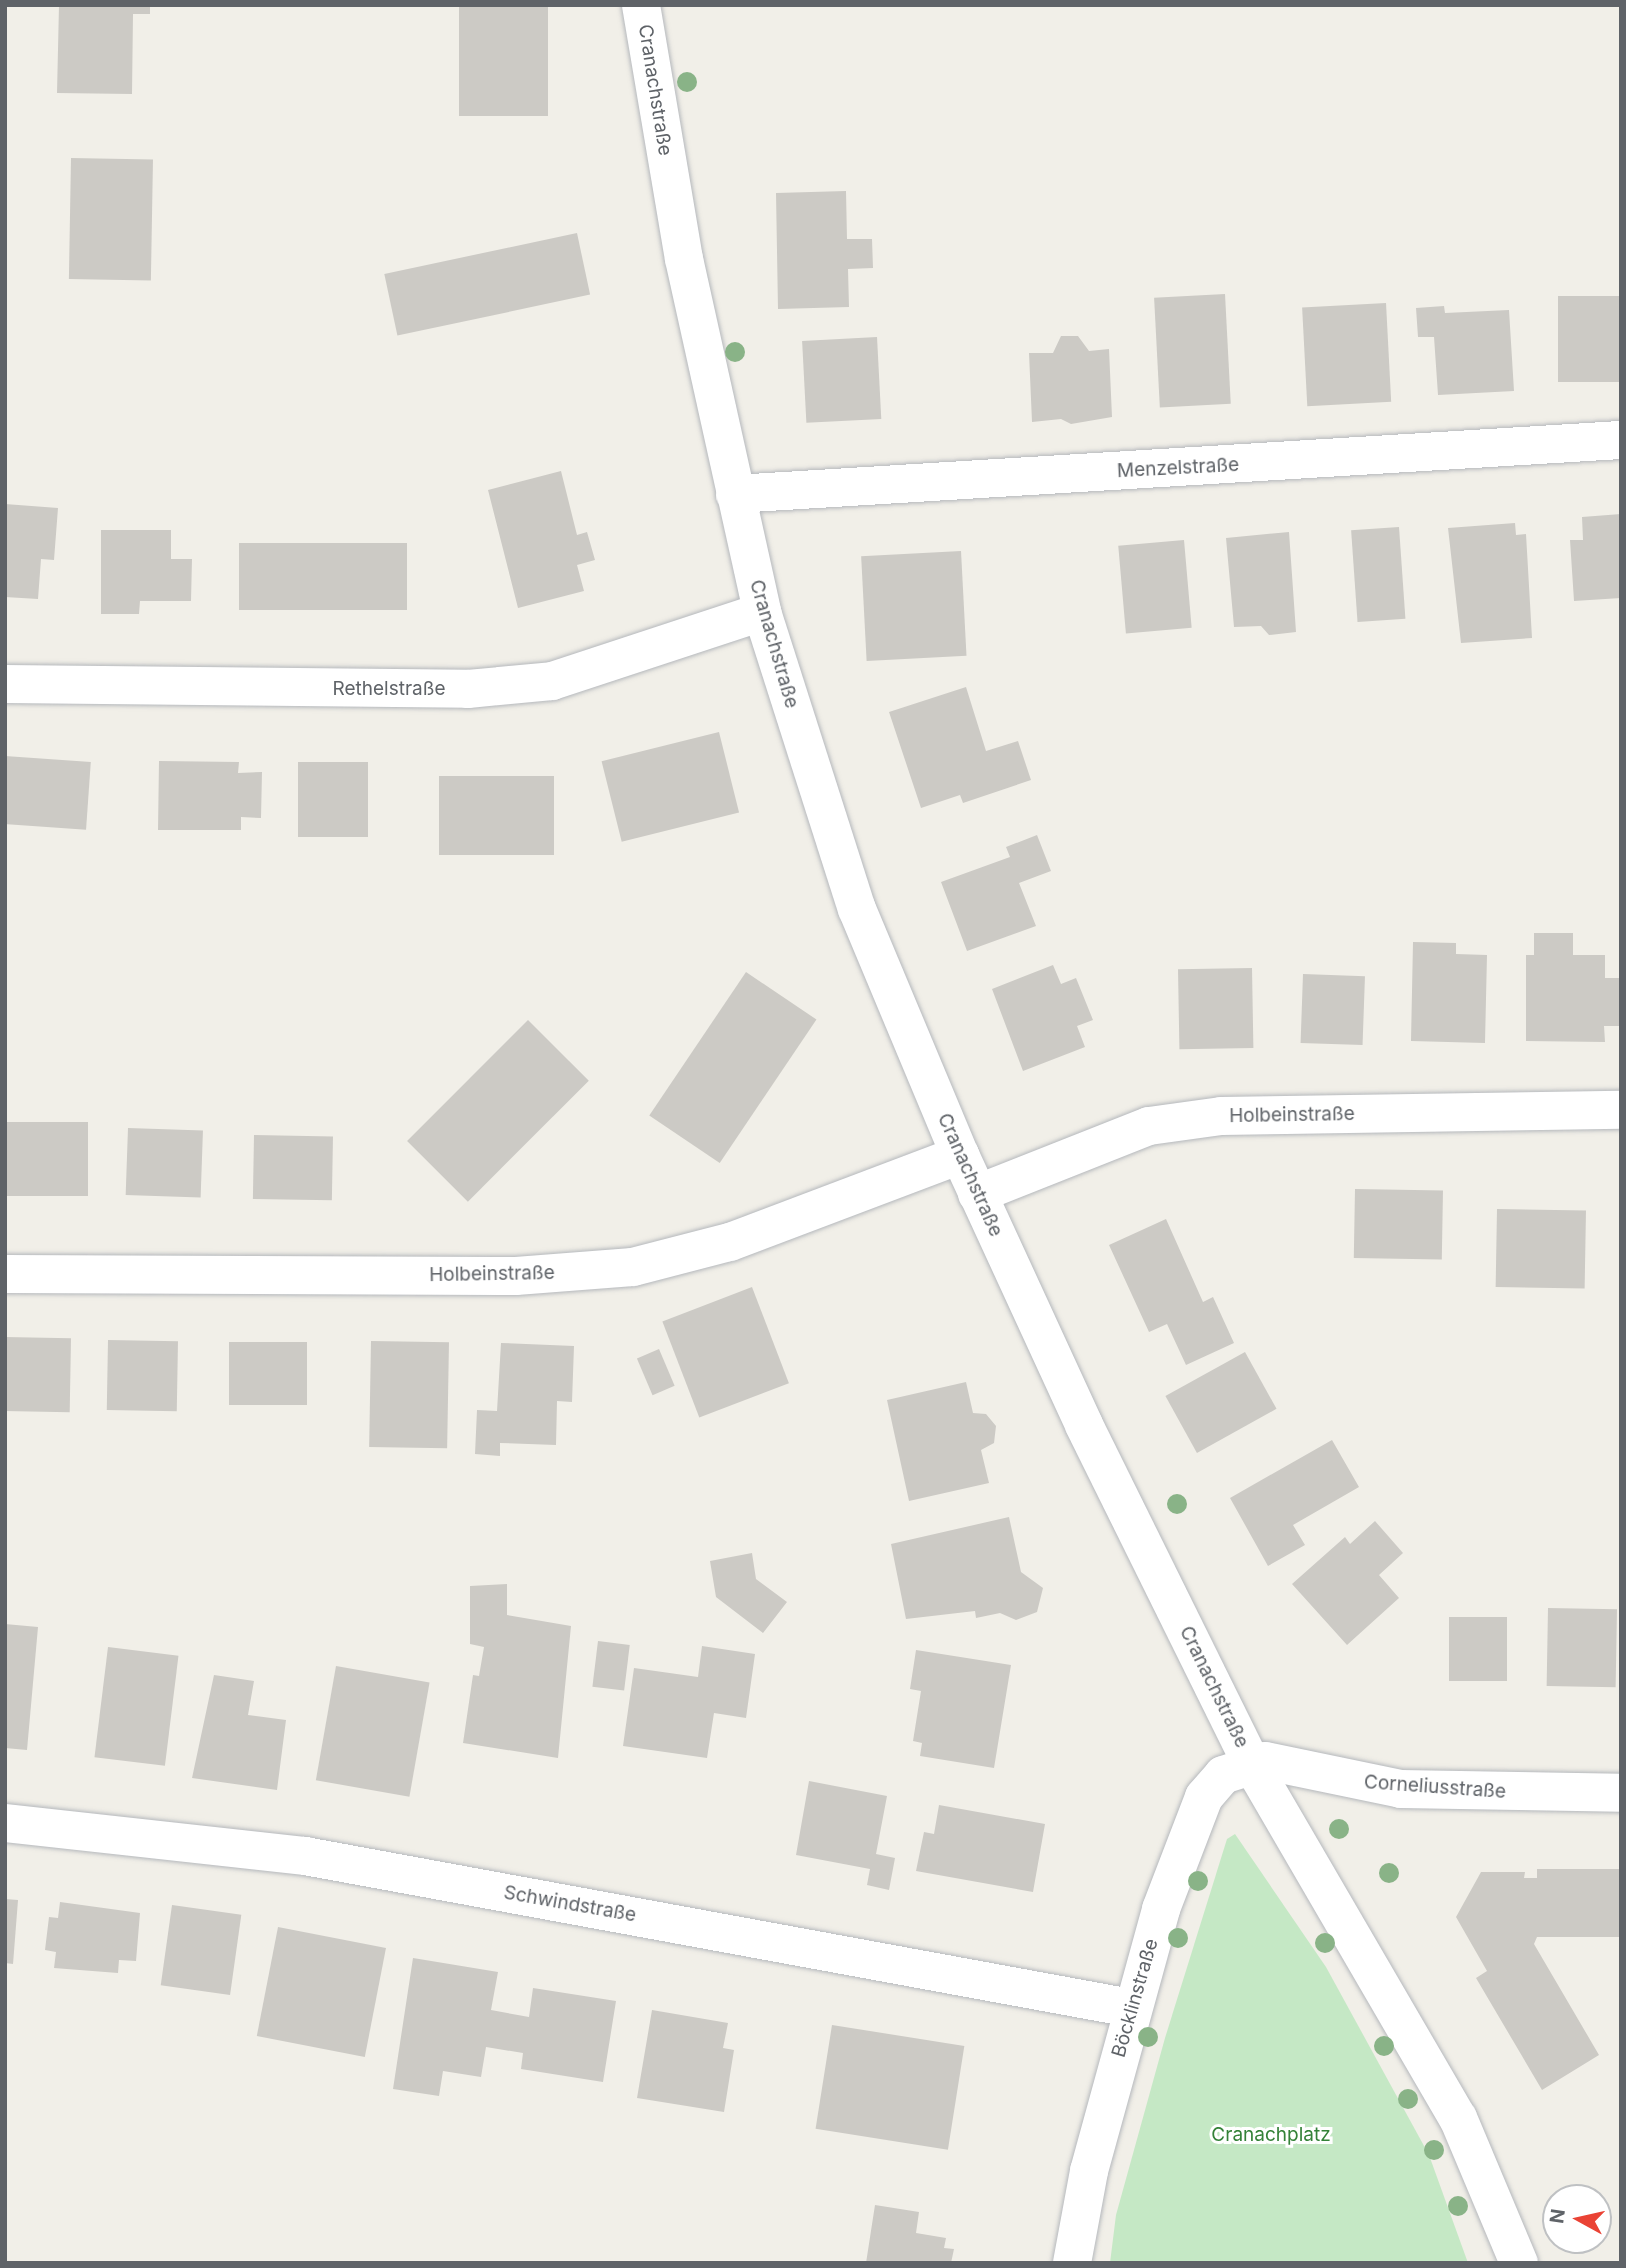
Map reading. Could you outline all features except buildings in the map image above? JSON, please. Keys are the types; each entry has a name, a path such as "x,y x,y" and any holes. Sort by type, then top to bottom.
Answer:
{"street":[{"name":"Cranachstraße","path":"641,5 684,259 762,612 857,909 977,1194 1251,1763 1458,2118 1519,2263"},
{"name":"Menzelstraße","path":"735,494 1621,440"},
{"name":"Rethelstraße","path":"5,684 480,688 552,681 762,612"},
{"name":"Holbeinstraße","path":"977,1194 1149,1126 1221,1116 1621,1110"},
{"name":"Holbeinstraße","path":"5,1274 516,1276 634,1267 730,1242 960,1155"},
{"name":"Corneliusstraße","path":"1251,1763 1401,1789 1621,1793"},
{"name":"Böcklinstraße","path":"1072,2263 1131,2008 1204,1797 1223,1775 1251,1763"},
{"name":"Schwindstraße","path":"5,1823 305,1856 1131,2008"}],"green space":[{"name":"Cranachplatz","path":"1235,1834 1326,1967 1429,2155 1468,2263 1110,2263 1116,2215 1165,2038 1227,1839"}]}
